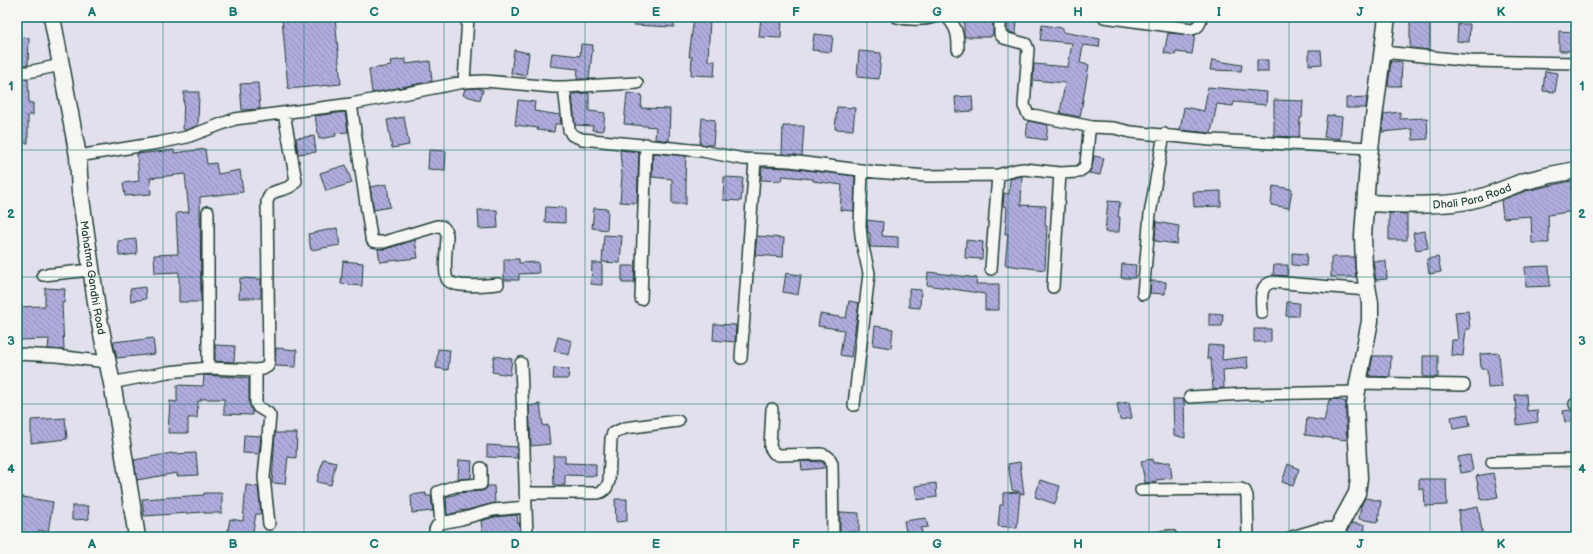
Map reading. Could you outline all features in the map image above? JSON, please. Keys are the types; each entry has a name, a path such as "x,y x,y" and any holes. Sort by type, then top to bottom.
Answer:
{"street":[{"name":"Mahatma Gandhi Road","path":"52,17 78,156 80,192 97,309 137,537"},
{"path":"464,82 468,17"},
{"path":"898,17 910,19 935,17"},
{"path":"947,17 954,25 958,38 958,49"},
{"path":"1000,17 1000,34 1004,38 1026,44 1028,48 1024,106 1028,114 1092,127 1114,128 1131,132 1164,134 1211,140 1370,148"},
{"path":"1104,17 1154,20 1192,29 1197,27 1202,17"},
{"path":"1292,537 1318,529 1338,532 1357,493 1359,478 1355,406 1370,321 1370,303 1364,268 1363,236 1370,148 1388,17"},
{"path":"1383,52 1417,57 1471,61 1576,63"},
{"path":"17,72 28,72 61,65"},
{"path":"78,156 188,137 235,119 284,114 351,104 464,82 485,81 546,87 638,83"},
{"path":"564,87 568,130 572,135 582,139 646,144 702,151 743,159 802,162 862,170 927,176 998,175 1024,169 1060,173 1078,172 1084,168 1086,164 1089,132 1092,127"},
{"path":"351,104 371,237 373,241 384,242 437,226 442,226 447,235 447,280 452,284 459,285 498,284"},
{"path":"111,383 168,372 208,368 256,370 268,366 267,202 268,196 272,192 293,185 296,181 284,114"},
{"path":"1143,294 1150,214 1164,134"},
{"path":"641,298 646,144"},
{"path":"741,358 755,160"},
{"path":"854,405 869,273 860,226 862,170"},
{"name":"Dhali Para Road","path":"1366,203 1433,206 1496,193 1548,175 1576,170"},
{"path":"1053,286 1060,173"},
{"path":"992,269 998,175"},
{"path":"208,212 208,368"},
{"path":"43,275 91,270"},
{"path":"1262,312 1263,291 1264,286 1267,283 1273,282 1368,290"},
{"path":"17,354 57,356 107,362"},
{"path":"521,363 527,537"},
{"path":"256,370 256,403 258,407 270,416 264,477 269,524"},
{"path":"1190,397 1357,388 1464,385"},
{"path":"772,409 770,447 774,454 820,454 826,455 830,459 832,464 833,537"},
{"path":"525,493 603,491 607,488 609,482 611,439 613,433 625,428 678,421"},
{"path":"1492,462 1576,460"},
{"path":"441,523 438,492 455,486 481,484 481,468"},
{"path":"1141,490 1241,489 1245,491 1247,496 1248,537"},
{"path":"436,537 435,530 441,523 462,519 493,510 526,507"}],"building":[{"path":"282,17 335,17 341,84 288,89"},
{"path":"633,17 674,17 674,27 633,25"},
{"path":"694,17 710,17 708,61 715,61 714,76 691,75 692,57 689,57"},
{"path":"761,17 782,17 781,38 759,37"},
{"path":"964,17 993,17 993,35 991,35 991,37 964,37"},
{"path":"1007,17 1017,18 1016,34 1007,31"},
{"path":"1430,17 1430,50 1410,48 1410,18"},
{"path":"1458,24 1470,24 1469,42 1457,41"},
{"path":"1042,25 1063,28 1063,32 1100,39 1099,47 1083,45 1080,63 1089,65 1080,117 1060,113 1065,83 1033,80 1034,64 1068,67 1072,43 1040,40"},
{"path":"1559,31 1573,32 1572,51 1559,51"},
{"path":"1168,33 1195,35 1192,54 1176,52 1175,55 1164,53"},
{"path":"814,34 833,36 831,52 812,50"},
{"path":"17,37 29,38 28,65 17,65"},
{"path":"581,44 593,45 589,79 577,79 578,69 550,66 552,53 580,56"},
{"path":"514,50 529,53 526,76 511,73"},
{"path":"1309,50 1321,50 1322,64 1309,65"},
{"path":"859,51 881,53 879,79 857,77"},
{"path":"406,59 406,64 430,61 432,81 372,93 369,69 391,66 390,61"},
{"path":"1212,60 1242,65 1241,71 1210,70"},
{"path":"1257,60 1268,60 1268,72 1257,72"},
{"path":"1391,61 1402,62 1401,86 1388,86"},
{"path":"1545,71 1558,73 1555,92 1543,91"},
{"path":"17,79 28,79 29,103 33,103 33,115 28,115 28,143 17,143"},
{"path":"258,83 260,109 242,110 240,84"},
{"path":"1208,87 1267,92 1266,105 1234,102 1233,106 1217,104 1211,133 1180,130 1184,107 1204,111"},
{"path":"478,88 483,90 480,100 463,95 465,89"},
{"path":"184,92 199,92 198,125 187,130 183,129"},
{"path":"589,93 589,111 605,113 603,131 592,130 593,126 575,125 572,94"},
{"path":"627,93 642,95 641,108 670,109 669,141 655,139 656,127 624,124"},
{"path":"972,96 973,111 956,112 955,97"},
{"path":"1367,97 1366,108 1346,108 1346,98"},
{"path":"518,100 535,102 534,111 560,115 561,124 555,124 554,132 515,125"},
{"path":"1274,100 1303,101 1299,137 1274,136"},
{"path":"837,107 855,108 853,130 835,129"},
{"path":"345,112 348,132 335,133 336,136 319,139 315,116"},
{"path":"1400,112 1400,119 1427,118 1428,139 1413,140 1412,129 1382,132 1384,114"},
{"path":"1327,115 1342,117 1340,139 1324,137"},
{"path":"404,117 409,145 392,148 387,120"},
{"path":"702,118 715,120 713,145 700,144"},
{"path":"1028,121 1048,125 1046,140 1026,137"},
{"path":"783,126 804,126 802,156 782,154"},
{"path":"314,136 316,152 298,154 296,138"},
{"path":"205,149 207,164 216,163 218,174 240,170 243,192 200,197 201,302 179,302 179,272 155,273 154,255 178,254 176,213 189,212 185,174 150,178 151,194 125,196 123,183 139,181 137,154 174,150 174,153"},
{"path":"429,150 446,151 445,170 428,169"},
{"path":"620,150 639,152 637,203 620,202 622,176"},
{"path":"653,153 686,156 686,204 672,204 672,179 652,177"},
{"path":"1094,156 1104,158 1100,175 1089,173"},
{"path":"346,165 352,183 326,191 320,173"},
{"path":"762,167 789,168 855,176 854,211 840,210 842,185 813,181 813,179 782,176 781,181 761,180"},
{"path":"1022,176 1021,205 1046,206 1045,226 1047,226 1045,270 1005,265 1008,234 1005,234 1007,207 1003,206 1004,193 1009,194 1010,179"},
{"path":"724,177 743,178 741,201 723,200"},
{"path":"1575,180 1576,187 1571,187 1575,211 1548,215 1549,243 1532,243 1531,216 1503,218 1501,200 1526,191"},
{"path":"387,184 390,207 374,210 370,187"},
{"path":"1273,186 1292,189 1289,208 1271,205"},
{"path":"1221,191 1221,206 1194,207 1193,192"},
{"path":"1108,201 1120,202 1118,217 1120,217 1119,232 1105,232"},
{"path":"546,207 565,208 565,223 545,222"},
{"path":"594,208 608,209 607,230 592,228"},
{"path":"478,210 497,210 498,228 479,229"},
{"path":"1389,213 1407,214 1407,240 1389,240"},
{"path":"867,220 883,222 882,236 898,237 898,248 870,247 870,233 868,233"},
{"path":"1156,222 1179,226 1177,244 1155,241"},
{"path":"337,228 340,245 311,250 308,234"},
{"path":"1425,231 1428,248 1416,250 1413,233"},
{"path":"604,235 622,236 620,263 602,262"},
{"path":"757,236 784,238 783,257 755,255"},
{"path":"136,239 137,254 119,256 118,241"},
{"path":"415,240 418,258 380,262 378,249 386,249"},
{"path":"966,240 983,242 982,259 965,258"},
{"path":"1292,253 1307,254 1306,266 1292,265"},
{"path":"1331,257 1354,257 1356,277 1331,277"},
{"path":"1438,257 1441,272 1429,274 1427,259"},
{"path":"504,259 519,259 519,263 538,262 539,273 519,274 519,280 504,280"},
{"path":"343,261 363,263 362,286 341,284"},
{"path":"1373,261 1386,261 1387,279 1376,280"},
{"path":"592,263 602,263 602,285 591,284"},
{"path":"1122,264 1136,265 1135,278 1121,278"},
{"path":"1274,265 1288,265 1287,276 1273,275"},
{"path":"622,266 635,266 634,283 622,283"},
{"path":"1549,266 1550,286 1526,287 1525,267"},
{"path":"928,272 977,278 976,284 999,284 999,310 985,310 985,294 927,285"},
{"path":"786,273 801,275 798,295 783,292"},
{"path":"240,278 261,279 261,298 239,298"},
{"path":"1151,281 1166,282 1165,294 1150,293"},
{"path":"145,287 146,299 131,301 130,289"},
{"path":"45,288 65,289 64,303 62,303 64,350 48,349 49,339 17,340 17,307 45,306"},
{"path":"909,289 921,290 920,308 909,307"},
{"path":"849,301 859,303 851,357 840,355 844,330 818,326 820,314 846,318"},
{"path":"1287,302 1299,303 1298,316 1286,316"},
{"path":"1468,311 1470,329 1466,329 1463,356 1451,355 1452,340 1458,340 1455,312"},
{"path":"1209,313 1223,314 1222,326 1209,326"},
{"path":"714,324 736,325 735,342 713,340"},
{"path":"875,326 893,329 891,348 873,345"},
{"path":"1254,329 1271,329 1271,342 1254,342"},
{"path":"558,337 572,341 569,355 554,351"},
{"path":"153,338 155,354 117,358 113,342"},
{"path":"215,345 235,346 234,362 215,361"},
{"path":"1208,345 1223,346 1222,360 1247,357 1248,368 1223,370 1224,388 1213,389 1211,359 1207,359"},
{"path":"276,348 297,350 296,367 275,366"},
{"path":"438,349 450,350 448,370 436,368"},
{"path":"1499,353 1502,387 1488,388 1487,369 1481,369 1480,354"},
{"path":"494,356 512,359 510,375 492,372"},
{"path":"1373,356 1391,356 1390,377 1369,376"},
{"path":"1423,356 1438,356 1438,377 1423,377"},
{"path":"554,368 569,369 568,379 553,379"},
{"path":"204,375 249,378 249,403 252,415 224,414 224,399 201,399 201,401 198,401 197,418 188,418 188,433 168,433 170,401 177,402 177,385 203,386"},
{"path":"1526,394 1527,411 1537,410 1538,422 1517,425 1515,395"},
{"path":"1173,399 1183,399 1184,401 1185,438 1174,435"},
{"path":"1336,399 1346,402 1347,440 1305,435 1307,418 1324,421 1329,400"},
{"path":"1129,402 1132,418 1120,420 1117,404"},
{"path":"540,404 543,426 548,425 550,444 531,446 529,406"},
{"path":"1563,411 1576,411 1576,420 1565,422"},
{"path":"1468,414 1470,426 1453,429 1451,417"},
{"path":"65,418 67,439 31,443 31,420"},
{"path":"275,433 297,433 296,458 288,457 285,484 272,483"},
{"path":"244,435 261,436 259,454 243,453"},
{"path":"487,445 517,447 517,458 487,457"},
{"path":"172,453 196,453 198,475 177,476 177,473 137,480 134,460"},
{"path":"1470,455 1473,471 1461,473 1458,457"},
{"path":"553,456 565,456 565,463 596,464 596,476 565,475 565,485 554,485"},
{"path":"323,459 336,462 331,485 317,482"},
{"path":"1153,459 1153,463 1170,462 1172,478 1145,483 1141,461"},
{"path":"459,460 472,461 471,478 458,479"},
{"path":"801,461 822,462 824,463 824,468 802,470"},
{"path":"1020,462 1024,494 1020,493 1017,528 998,526 1000,505 1003,505 1003,493 1019,492 1012,490 1008,464"},
{"path":"1288,464 1299,469 1293,486 1282,482"},
{"path":"1493,473 1498,497 1481,500 1476,476"},
{"path":"1419,479 1446,479 1447,505 1425,506 1424,489 1419,489"},
{"path":"1040,480 1060,486 1055,504 1035,497"},
{"path":"936,483 937,497 917,500 915,486"},
{"path":"246,485 258,487 261,514 256,514 252,537 227,535 230,519 243,521"},
{"path":"488,486 494,486 495,503 458,511 447,515 446,497 457,493 482,491"},
{"path":"204,493 222,493 222,513 204,512 144,516 142,499 204,495"},
{"path":"426,493 426,496 431,496 433,511 412,513 411,495"},
{"path":"17,496 53,502 48,532 39,530 38,537 17,537"},
{"path":"1365,498 1381,501 1378,522 1359,519 1361,506"},
{"path":"615,499 627,499 627,521 616,522"},
{"path":"72,506 88,506 89,519 72,520"},
{"path":"1478,507 1483,537 1462,537 1458,511"},
{"path":"840,512 859,513 859,532 840,532"},
{"path":"517,515 518,524 520,523 520,537 483,537 481,521 494,517"},
{"path":"926,518 928,527 921,528 923,537 907,537 904,521"},
{"path":"1352,523 1365,525 1364,537 1347,537 1347,531"}]}
